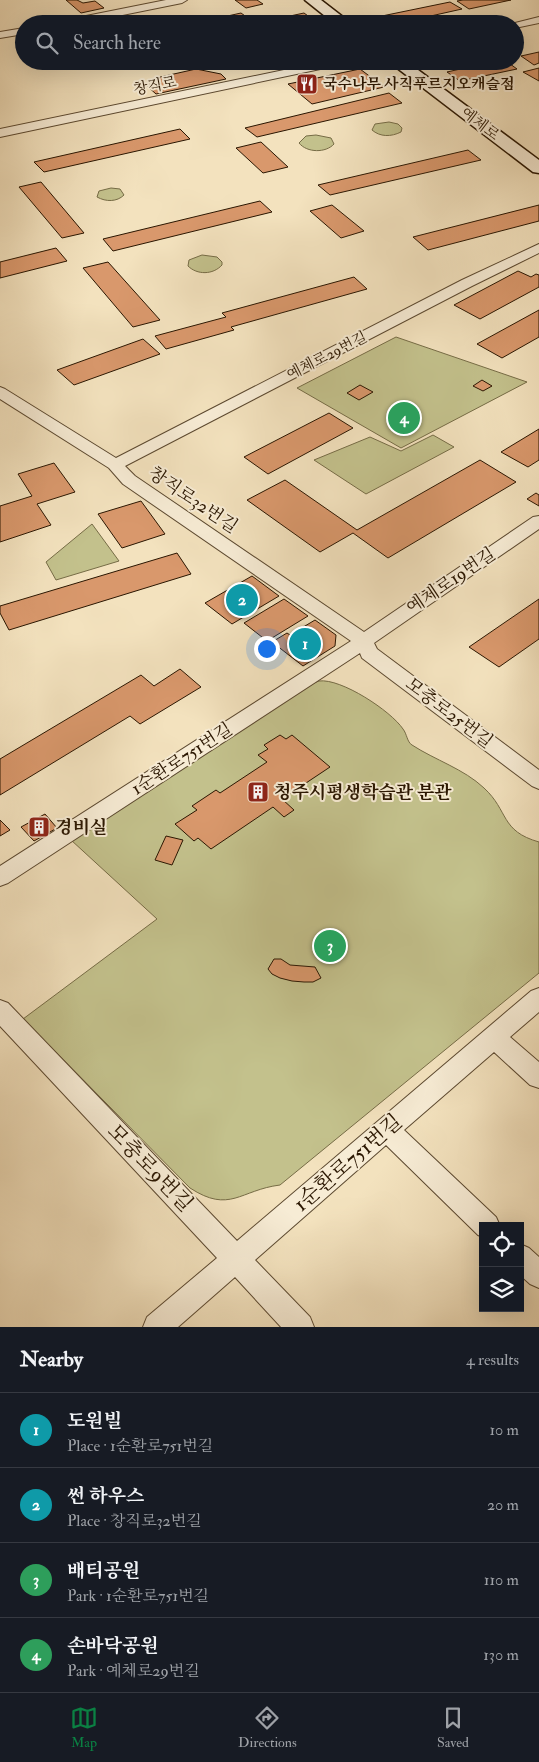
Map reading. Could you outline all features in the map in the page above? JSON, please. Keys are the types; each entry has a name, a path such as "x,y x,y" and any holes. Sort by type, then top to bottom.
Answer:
{"street":[{"path":"106,15 182,0"},
{"path":"312,0 333,15"},
{"path":"524,23 539,20"},
{"path":"0,36 15,33"},
{"name":"창직로","path":"0,133 303,70"},
{"name":"예체로","path":"408,70 539,168"},
{"name":"예체로29번길","path":"115,465 467,283 539,248"},
{"name":"창직로32번길","path":"0,392 115,465 129,480 364,641"},
{"name":"예체로19번길","path":"364,641 539,521"},
{"name":"모충로25번길","path":"364,641 369,653 539,781"},
{"name":"1순환로751번길","path":"0,877 364,641"},
{"name":"1순환로751번길","path":"156,1327 539,998"},
{"name":"모충로9번길","path":"0,1010 300,1327"},
{"path":"494,1037 539,1077"},
{"path":"387,1130 483,1222"},
{"path":"524,1261 539,1275"}],"shaded area":[{"path":"389,122 398,124 402,128 401,132 386,136 372,130 375,124"},
{"path":"316,135 331,138 334,144 326,149 316,151 307,149 299,143 306,136"},
{"path":"111,188 120,189 124,195 118,199 111,200 97,197 99,191"},
{"path":"202,255 217,257 222,262 222,265 214,271 205,273 196,271 188,266 189,260"},
{"path":"396,337 527,382 401,448 297,388"},
{"path":"433,435 454,447 366,494 314,460 370,437 401,451"},
{"path":"92,524 119,561 56,580 46,562"},
{"path":"319,681 328,681 352,690 388,713 404,731 410,744 476,781 492,796 506,820 517,832 539,842 539,973 280,1185 226,1200 215,1199 204,1196 190,1188 23,1019 157,919 71,840 308,685"}],"building":[{"path":"66,0 77,0 83,3 95,1 104,8 81,13"},
{"path":"235,0 257,0 263,4 246,8"},
{"path":"511,0 469,9 457,1"},
{"path":"450,2 462,9 435,15 387,15"},
{"path":"539,52 539,63 534,65 524,58 524,55"},
{"path":"539,68 539,81 523,72"},
{"path":"192,70 201,70 221,74 226,79 156,94 146,85 160,82 156,78"},
{"path":"361,70 384,87 312,104 288,84"},
{"path":"456,70 512,70 460,81 447,72"},
{"path":"389,93 402,103 257,137 245,128"},
{"path":"180,129 190,139 44,172 34,162"},
{"path":"261,142 288,167 263,173 236,148"},
{"path":"468,150 481,160 330,195 318,185"},
{"path":"41,182 84,233 62,238 19,187"},
{"path":"260,201 272,212 113,251 103,239"},
{"path":"332,205 364,231 341,238 310,211"},
{"path":"539,205 539,221 428,250 413,237"},
{"path":"56,248 67,261 0,278 0,262"},
{"path":"108,262 160,320 133,327 83,268"},
{"path":"518,271 531,277 536,274 539,275 539,287 480,319 454,305"},
{"path":"354,277 367,289 231,327 234,330 166,349 155,336 226,317 222,313"},
{"path":"539,310 539,337 502,358 477,344"},
{"path":"143,339 160,354 74,385 57,370"},
{"path":"482,380 492,386 483,391 473,386"},
{"path":"360,385 373,392 359,400 347,393"},
{"path":"329,413 353,428 268,474 244,457"},
{"path":"539,429 539,460 528,467 501,452"},
{"path":"480,460 516,482 388,558 353,533 320,552 247,500 285,480 357,530"},
{"path":"54,463 75,492 37,504 51,525 0,542 0,506 32,496 18,474"},
{"path":"536,493 539,495 539,506 527,499"},
{"path":"141,501 165,534 122,548 98,514"},
{"path":"177,553 191,574 9,630 0,613 0,606"},
{"path":"252,576 279,596 232,624 205,603"},
{"path":"284,599 308,616 267,641 244,623"},
{"path":"539,599 539,639 499,667 469,647"},
{"path":"315,620 336,635 335,646 303,666 272,642 287,633 290,635"},
{"path":"180,669 201,687 140,724 130,716 0,795 0,759 141,675 154,686"},
{"name":"청주시평생학습관 분관","path":"280,735 286,739 292,735 330,767 282,799 294,810 284,817 273,807 211,849 198,838 194,841 175,824 197,810 192,806 216,790 220,793 267,762 258,755 268,749 264,745"},
{"name":"경비실","path":"45,814 57,828 34,841 21,827"},
{"path":"0,820 10,830 0,836"},
{"path":"166,836 183,840 172,865 155,860"},
{"path":"274,959 281,959 290,965 315,967 321,978 313,982 304,982 280,978 272,974 268,969"}],"place":[{"name":"국수나무 사직푸르지오캐슬점","path":"307,84"},
{"name":"손바닥공원","path":"404,418"},
{"name":"썬 하우스","path":"242,600"},
{"name":"도원빌","path":"305,644"},
{"name":"청주시평생학습관 분관","path":"258,792"},
{"name":"경비실","path":"39,827"},
{"name":"배티공원","path":"330,946"}]}
